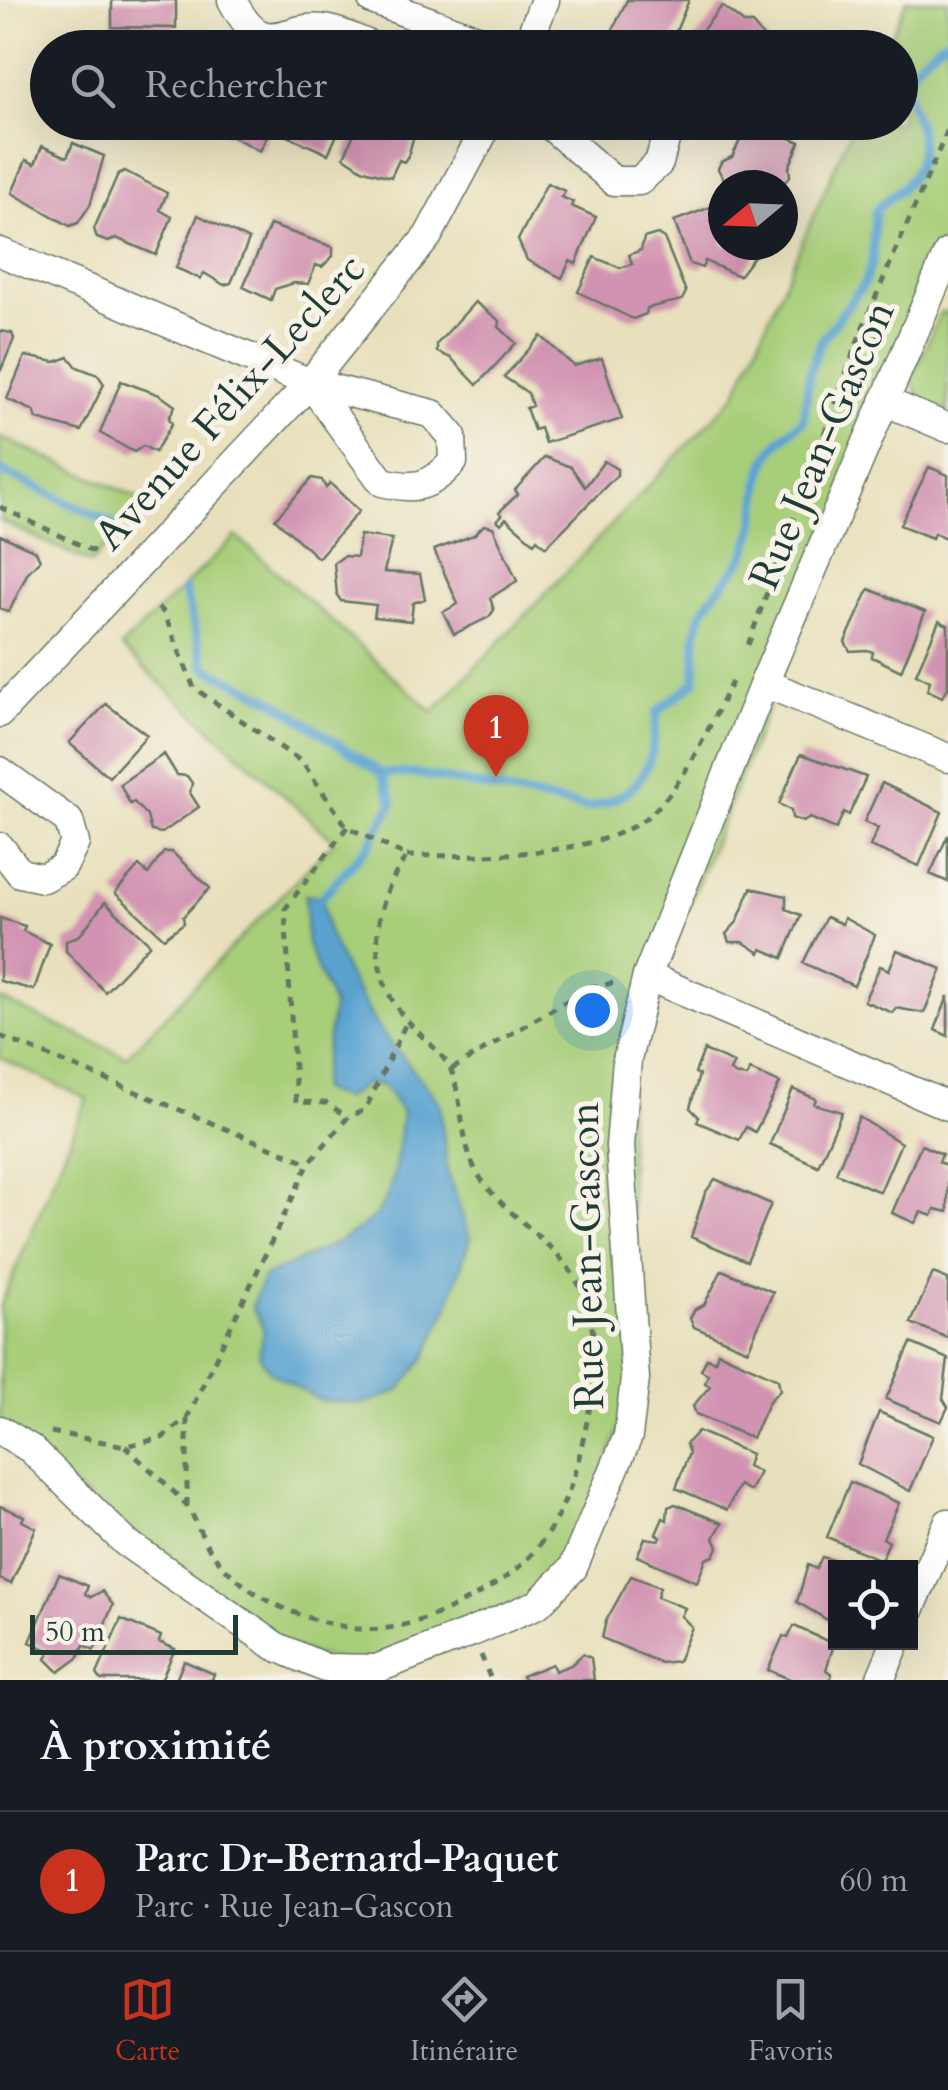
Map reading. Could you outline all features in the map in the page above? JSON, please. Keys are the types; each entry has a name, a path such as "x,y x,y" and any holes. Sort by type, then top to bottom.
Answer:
{"street":[{"path":"232,0 241,16 257,30"},
{"path":"372,0 454,30"},
{"path":"534,30 546,0"},
{"name":"Avenue Félix-Leclerc","path":"0,713 310,384 428,236 479,140"},
{"path":"567,140 614,181 639,181 659,163 665,140"},
{"path":"0,252 310,384 433,414 452,436 453,462 434,482 414,490 382,482 310,384"},
{"name":"Rue Jean-Gascon","path":"0,1430 31,1449 125,1542 275,1646 325,1668 376,1669 538,1604 572,1568 628,1436 635,1379 620,1146 627,1060 647,976 751,679 941,287 948,252"},
{"path":"884,402 948,428"},
{"path":"751,679 948,758"},
{"path":"0,771 68,821 75,843 62,868 43,878 20,873 0,847"},
{"path":"647,976 948,1106"},
{"path":"918,1592 948,1523"},
{"path":"880,1680 893,1650"}],"path":[{"path":"744,656 862,329 948,128"},
{"path":"0,506 98,554"},
{"path":"154,604 164,614 194,688 302,762 347,827 406,856 492,855 608,838 650,814 751,679"},
{"path":"347,827 285,909 296,1102 326,1103 348,1117"},
{"path":"125,1446 186,1506 207,1546 228,1573 261,1597 306,1620 367,1631 414,1621 472,1598 510,1574 547,1534 569,1496 594,1391 590,1320 568,1265 475,1169 452,1069 388,998 380,976 376,940 380,912 406,856"},
{"path":"452,1069 590,987 647,976"},
{"path":"186,1506 187,1418 309,1163 348,1117 365,1110 407,1022"},
{"path":"0,1036 111,1085 309,1163"},
{"path":"31,1449 54,1429 125,1446 162,1438 187,1418"}],"green space":[{"path":"907,0 948,0 948,257 627,1060 635,1379 573,1568 538,1604 376,1669 275,1646 0,1430 0,1307 87,1099 0,1058 0,999 126,1057 334,841 121,647 236,536 433,712 736,394 794,260 798,260 798,252 847,140 918,140 918,30 894,30"},
{"path":"948,311 948,414 924,403 911,380 940,313"},
{"path":"0,437 146,501 91,563 0,521"}],"water":[{"path":"305,895 322,897 328,932 348,976 377,1026 440,1103 447,1171 470,1238 447,1310 425,1358 399,1391 363,1404 319,1400 270,1372 259,1355 264,1330 252,1307 263,1278 370,1221 390,1189 398,1150 402,1112 384,1086 367,1083 344,1099 320,1090 333,1006 307,944"}],"building":[{"path":"112,0 176,0 176,28 112,27"},
{"path":"627,0 689,0 676,30 613,30"},
{"path":"722,6 757,30 703,30"},
{"path":"240,140 265,140 260,151"},
{"path":"296,140 335,140 328,154"},
{"path":"351,140 413,140 408,156 404,162 399,160 391,177 364,170 344,157"},
{"path":"740,140 800,142 789,170 719,170 721,162 732,157"},
{"path":"73,143 104,156 90,205 78,223 70,226 12,193 26,160 35,164 42,146 67,157"},
{"path":"125,171 167,193 160,210 172,217 156,255 116,238 108,242 97,238 94,229 118,174"},
{"path":"547,183 565,191 561,197 573,202 571,206 596,217 576,264 570,261 562,278 527,260 518,240"},
{"path":"708,208 708,260 751,260 739,276 705,261 702,268 690,264 674,221"},
{"path":"198,215 249,240 231,283 224,285 204,273 201,279 176,268"},
{"path":"270,225 333,247 333,256 322,267 316,265 308,284 294,283 275,289 271,300 243,287"},
{"path":"657,234 664,238 686,292 682,300 647,308 646,314 633,319 578,292 594,257 620,268 632,264 629,255 641,250 644,238"},
{"path":"475,302 500,321 499,327 516,343 477,385 451,358 437,352 437,344"},
{"path":"0,331 12,333 14,339 0,372"},
{"path":"541,336 574,366 602,358 622,419 545,443 540,428 534,430 526,408 532,406 528,393 504,377"},
{"path":"25,356 55,362 69,357 77,367 98,375 104,384 81,431 37,419 34,411 7,399"},
{"path":"121,381 160,395 175,406 169,418 172,424 155,452 143,446 134,452 100,433"},
{"path":"545,457 571,467 585,487 604,461 617,469 617,475 546,547 537,539 534,543 506,518 501,524 497,520 502,515 499,512 518,494 515,490"},
{"path":"929,467 948,475 948,539 934,533 932,538 900,525"},
{"path":"312,478 322,480 326,488 330,483 359,511 318,558 275,519"},
{"path":"484,525 493,527 517,581 490,598 494,610 489,617 454,634 443,612 458,604 434,550 474,535"},
{"path":"0,535 36,551 40,560 28,572 9,612 0,608"},
{"path":"360,535 392,539 384,572 420,574 425,599 413,603 411,621 374,617 376,605 341,601 337,595 334,563 344,556 357,557"},
{"path":"869,589 925,612 901,671 872,657 873,652 850,651 845,642"},
{"path":"939,621 948,625 948,688 942,697 927,690 930,681 916,674"},
{"path":"106,704 147,735 109,777 69,743"},
{"path":"164,754 177,775 187,776 192,783 190,793 199,807 162,833 151,831 147,816 134,802 130,804 120,784"},
{"path":"801,754 866,777 849,815 844,812 836,829 810,818 803,822 792,818 791,810 779,804"},
{"path":"882,783 942,812 919,866 870,846 878,828 864,822"},
{"path":"948,835 948,882 930,874"},
{"path":"164,852 172,852 210,888 183,917 184,923 164,938 115,893 139,866 148,874"},
{"path":"751,888 786,896 786,909 801,915 783,958 762,949 760,953 743,942 729,942 726,934 737,922"},
{"path":"105,902 150,944 105,992 66,951 66,941 80,935"},
{"path":"826,917 842,924 844,918 875,935 854,986 803,963"},
{"path":"0,918 25,926 23,931 50,944 34,990 0,981"},
{"path":"897,950 942,969 924,1013 896,1008 893,1013 864,1001 880,966 889,970"},
{"path":"948,996 948,1036 935,1030"},
{"path":"704,1050 734,1063 730,1071 737,1075 747,1077 750,1070 780,1083 755,1132 746,1127 739,1140 697,1122 699,1117 690,1108 699,1075 695,1073"},
{"path":"793,1089 816,1099 814,1104 842,1112 818,1166 770,1144"},
{"path":"859,1117 901,1143 880,1192 836,1173"},
{"path":"921,1145 942,1154 939,1162 948,1166 948,1212 935,1209 932,1216 921,1212 915,1223 892,1213"},
{"path":"715,1179 771,1204 747,1261 691,1237 705,1193"},
{"path":"722,1270 773,1292 748,1350 694,1327 690,1318 695,1309 704,1305"},
{"path":"933,1273 948,1279 948,1338 911,1323"},
{"path":"911,1343 948,1359 943,1399 948,1407 941,1422 886,1399"},
{"path":"718,1352 778,1379 780,1390 769,1401 752,1438 696,1414 693,1406 710,1386 705,1383 708,1374 701,1370 707,1358 715,1361"},
{"path":"879,1412 933,1436 910,1491 858,1464"},
{"path":"698,1431 751,1454 747,1466 759,1472 750,1491 739,1485 727,1510 676,1488 689,1453 686,1444"},
{"path":"850,1482 899,1503 883,1538 889,1542 881,1560 827,1537"},
{"path":"675,1504 722,1523 714,1538 718,1547 714,1556 706,1559 697,1582 637,1556 645,1538 659,1540 661,1537 656,1534 663,1518 667,1520 668,1507"},
{"path":"0,1506 24,1516 22,1521 36,1528 11,1584 0,1579"},
{"path":"822,1557 833,1560 828,1560 828,1620 797,1602 808,1565 816,1569"},
{"path":"59,1574 88,1586 85,1594 91,1597 102,1591 113,1605 94,1650 84,1645 78,1658 59,1672 46,1659 50,1651 30,1642"},
{"path":"631,1576 660,1587 657,1597 685,1608 681,1616 692,1627 678,1661 661,1663 602,1638 606,1621"},
{"path":"121,1619 161,1636 159,1642 175,1649 161,1680 101,1680 97,1674"},
{"path":"794,1626 828,1641 828,1650 832,1650 826,1670 832,1674 830,1680 792,1680 768,1670 783,1636 788,1638"},
{"path":"583,1654 591,1658 594,1680 524,1680 522,1676 552,1664 555,1671 571,1665"},
{"path":"184,1661 214,1674 212,1680 176,1680"}],"waterway":[{"path":"918,64 948,39"},
{"path":"381,773 419,774 588,808 634,786 648,763 657,712 695,682 699,621 747,550 765,465 784,437 803,421 810,371 821,341 864,284 872,263 875,211 914,173 921,146 918,126"},
{"path":"0,470 115,525"},
{"path":"184,589 205,667 276,702 381,773 393,802 369,845 322,897"}],"place":[{"name":"Parc Dr-Bernard-Paquet","path":"496,777"}]}
